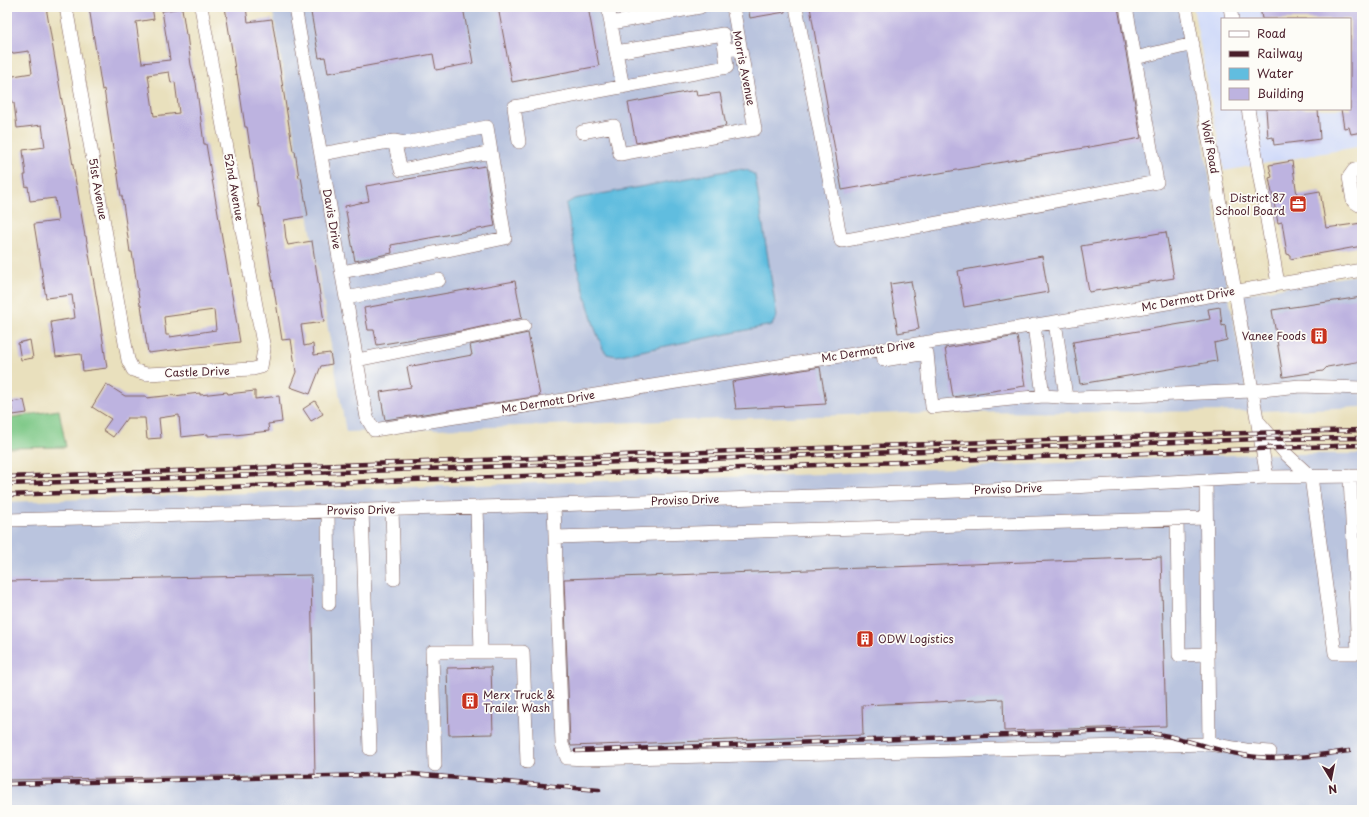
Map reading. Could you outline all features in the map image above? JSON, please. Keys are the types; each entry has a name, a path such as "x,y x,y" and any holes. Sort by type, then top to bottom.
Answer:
{"street":[{"name":"51st Avenue","path":"66,7 128,360 133,370"},
{"name":"52nd Avenue","path":"201,7 264,349 262,367"},
{"name":"Davis Drive","path":"295,7 367,418 374,430"},
{"path":"608,7 623,87"},
{"path":"611,23 700,7"},
{"name":"Morris Avenue","path":"582,132 614,126 620,154 755,129 733,7"},
{"path":"796,7 841,241 1157,182 1126,7"},
{"name":"Wolf Road","path":"1186,7 1267,477"},
{"path":"1230,7 1232,18"},
{"path":"519,142 514,107 727,67 723,34 616,52"},
{"path":"1135,58 1192,44"},
{"path":"725,50 740,48"},
{"path":"1248,110 1278,284"},
{"path":"321,154 394,141 405,143 487,127 505,238 342,272"},
{"path":"394,141 401,170 491,152"},
{"path":"1362,168 1354,170 1349,177 1353,200 1359,205 1362,205"},
{"name":"Mc Dermott Drive","path":"374,430 1055,322 1362,270"},
{"path":"346,298 439,280"},
{"path":"1055,322 1066,397"},
{"path":"1034,325 1043,396"},
{"path":"357,360 524,326"},
{"path":"882,349 884,360 927,353 932,407 1043,396 1077,398 1252,391 1300,386 1362,388"},
{"name":"Castle Drive","path":"133,370 146,374 239,371 262,367"},
{"path":"1257,420 1286,454 1311,477 1335,653 1358,653 1356,476"},
{"name":"Proviso Drive","path":"7,520 554,505 1071,487 1267,477 1356,476"},
{"path":"1206,480 1209,744"},
{"path":"554,505 562,744 567,758 585,759 1209,744 1270,752"},
{"path":"478,507 481,652"},
{"path":"362,510 370,749"},
{"path":"392,510 394,579"},
{"path":"328,511 329,604"},
{"path":"555,537 1206,518"},
{"path":"1177,519 1179,655 1208,654"},
{"path":"435,765 432,652 523,652 527,762"}],"shaded area":[{"path":"272,7 1181,7 1227,287 1251,411 902,413 346,432"},
{"path":"1193,7 1362,7 1362,146 1224,171"},
{"path":"1362,274 1362,407 1260,411 1238,295"},
{"path":"1257,454 1362,454 1362,810 7,810 7,502 822,474"}],"green space":[{"path":"59,410 66,447 7,448 7,418"}],"water":[{"path":"737,169 747,170 755,175 777,316 772,325 616,356 607,354 603,349 594,326 579,274 566,204 574,199"}],"building":[{"path":"7,7 46,7 98,307 107,368 83,371 81,354 56,357 51,322 75,318 72,295 46,298 34,224 58,221 55,198 30,201 28,186 26,187 23,150 45,147 42,125 17,128 14,103 12,103 10,88 8,89 7,77 32,73 29,51 7,54"},
{"path":"89,7 152,7 154,19 136,22 142,63 170,60 162,11 182,8 191,65 196,83 204,144 206,144 240,342 148,353 132,252 130,252 122,196 116,169 104,89 102,90","holes":["169,72 171,83 175,82 179,113 154,116 148,75","214,310 216,330 170,337 170,335 166,335 164,317"]},
{"path":"225,7 246,7 248,22 272,19 293,151 295,151 299,178 301,177 308,216 284,220 286,239 288,245 312,241 324,322 301,325 304,346 313,344 314,355 330,353 332,364 321,366 310,394 290,387 296,372 291,339 282,340 261,207 259,207 247,127 245,127"},
{"path":"310,7 463,7 473,63 436,70 433,54 328,73 325,57 319,58"},
{"path":"498,7 588,7 599,66 512,82"},
{"path":"748,7 785,7 785,12 750,18"},
{"path":"810,7 1118,7 1141,138 842,190"},
{"path":"1260,7 1362,7 1362,132 1351,134 1349,127 1344,128 1341,110 1351,110 1351,18 1262,18"},
{"path":"696,90 697,96 720,93 726,126 636,143 628,103"},
{"path":"1266,110 1318,110 1320,139 1274,145 1273,137 1268,138"},
{"name":"District 87 School Board","path":"1292,161 1297,195 1320,191 1326,228 1362,223 1362,246 1290,259 1290,255 1287,254 1282,222 1278,223 1269,178 1272,177 1269,165"},
{"path":"485,166 495,226 391,245 392,253 355,261 345,206 369,201 366,186"},
{"path":"1166,232 1174,278 1089,292 1081,246"},
{"path":"1042,256 1048,292 964,307 958,271"},
{"path":"515,281 522,318 467,330 377,345 374,330 368,330 364,308"},
{"path":"911,281 919,329 898,333 890,284"},
{"name":"Vanee Foods","path":"1362,297 1362,361 1327,367 1323,371 1283,377 1272,310"},
{"path":"1220,307 1222,326 1225,325 1227,340 1214,343 1217,361 1080,384 1073,342 1210,319 1208,309"},
{"path":"528,333 540,396 385,420 380,392 411,387 407,367 472,355 470,345"},
{"path":"1017,336 1025,386 953,397 945,348"},
{"path":"30,340 33,358 21,360 18,343"},
{"path":"820,367 826,404 736,409 732,382"},
{"path":"106,384 125,396 146,396 146,398 200,393 200,395 227,392 228,394 255,391 255,399 279,396 282,422 268,424 269,431 235,435 208,436 208,434 181,437 179,415 159,418 161,438 147,439 145,418 127,418 113,437 103,430 111,419 92,407"},
{"path":"24,400 27,413 13,415 11,402"},
{"path":"315,401 323,414 311,421 303,409"},
{"name":"ODW Logistics","path":"1161,557 1166,726 1004,731 1003,699 862,705 863,735 571,746 570,743 564,579"},
{"path":"311,575 315,774 7,780 7,581"},
{"name":"Merx Truck & Trailer Wash","path":"491,667 493,734 449,735 447,668"}],"railway":[{"path":"7,477 1211,434 1362,430"},
{"path":"7,484 1260,439 1362,438"},
{"path":"7,495 1362,445"},
{"path":"576,751 1114,731 1141,732 1161,735 1224,751 1257,757 1292,757 1349,751"},
{"path":"7,784 412,774 599,790"}],"place":[{"name":"District 87 School Board","path":"1298,204"},
{"name":"Vanee Foods","path":"1319,336"},
{"name":"ODW Logistics","path":"865,639"},
{"name":"Merx Truck & Trailer Wash","path":"470,701"}]}
